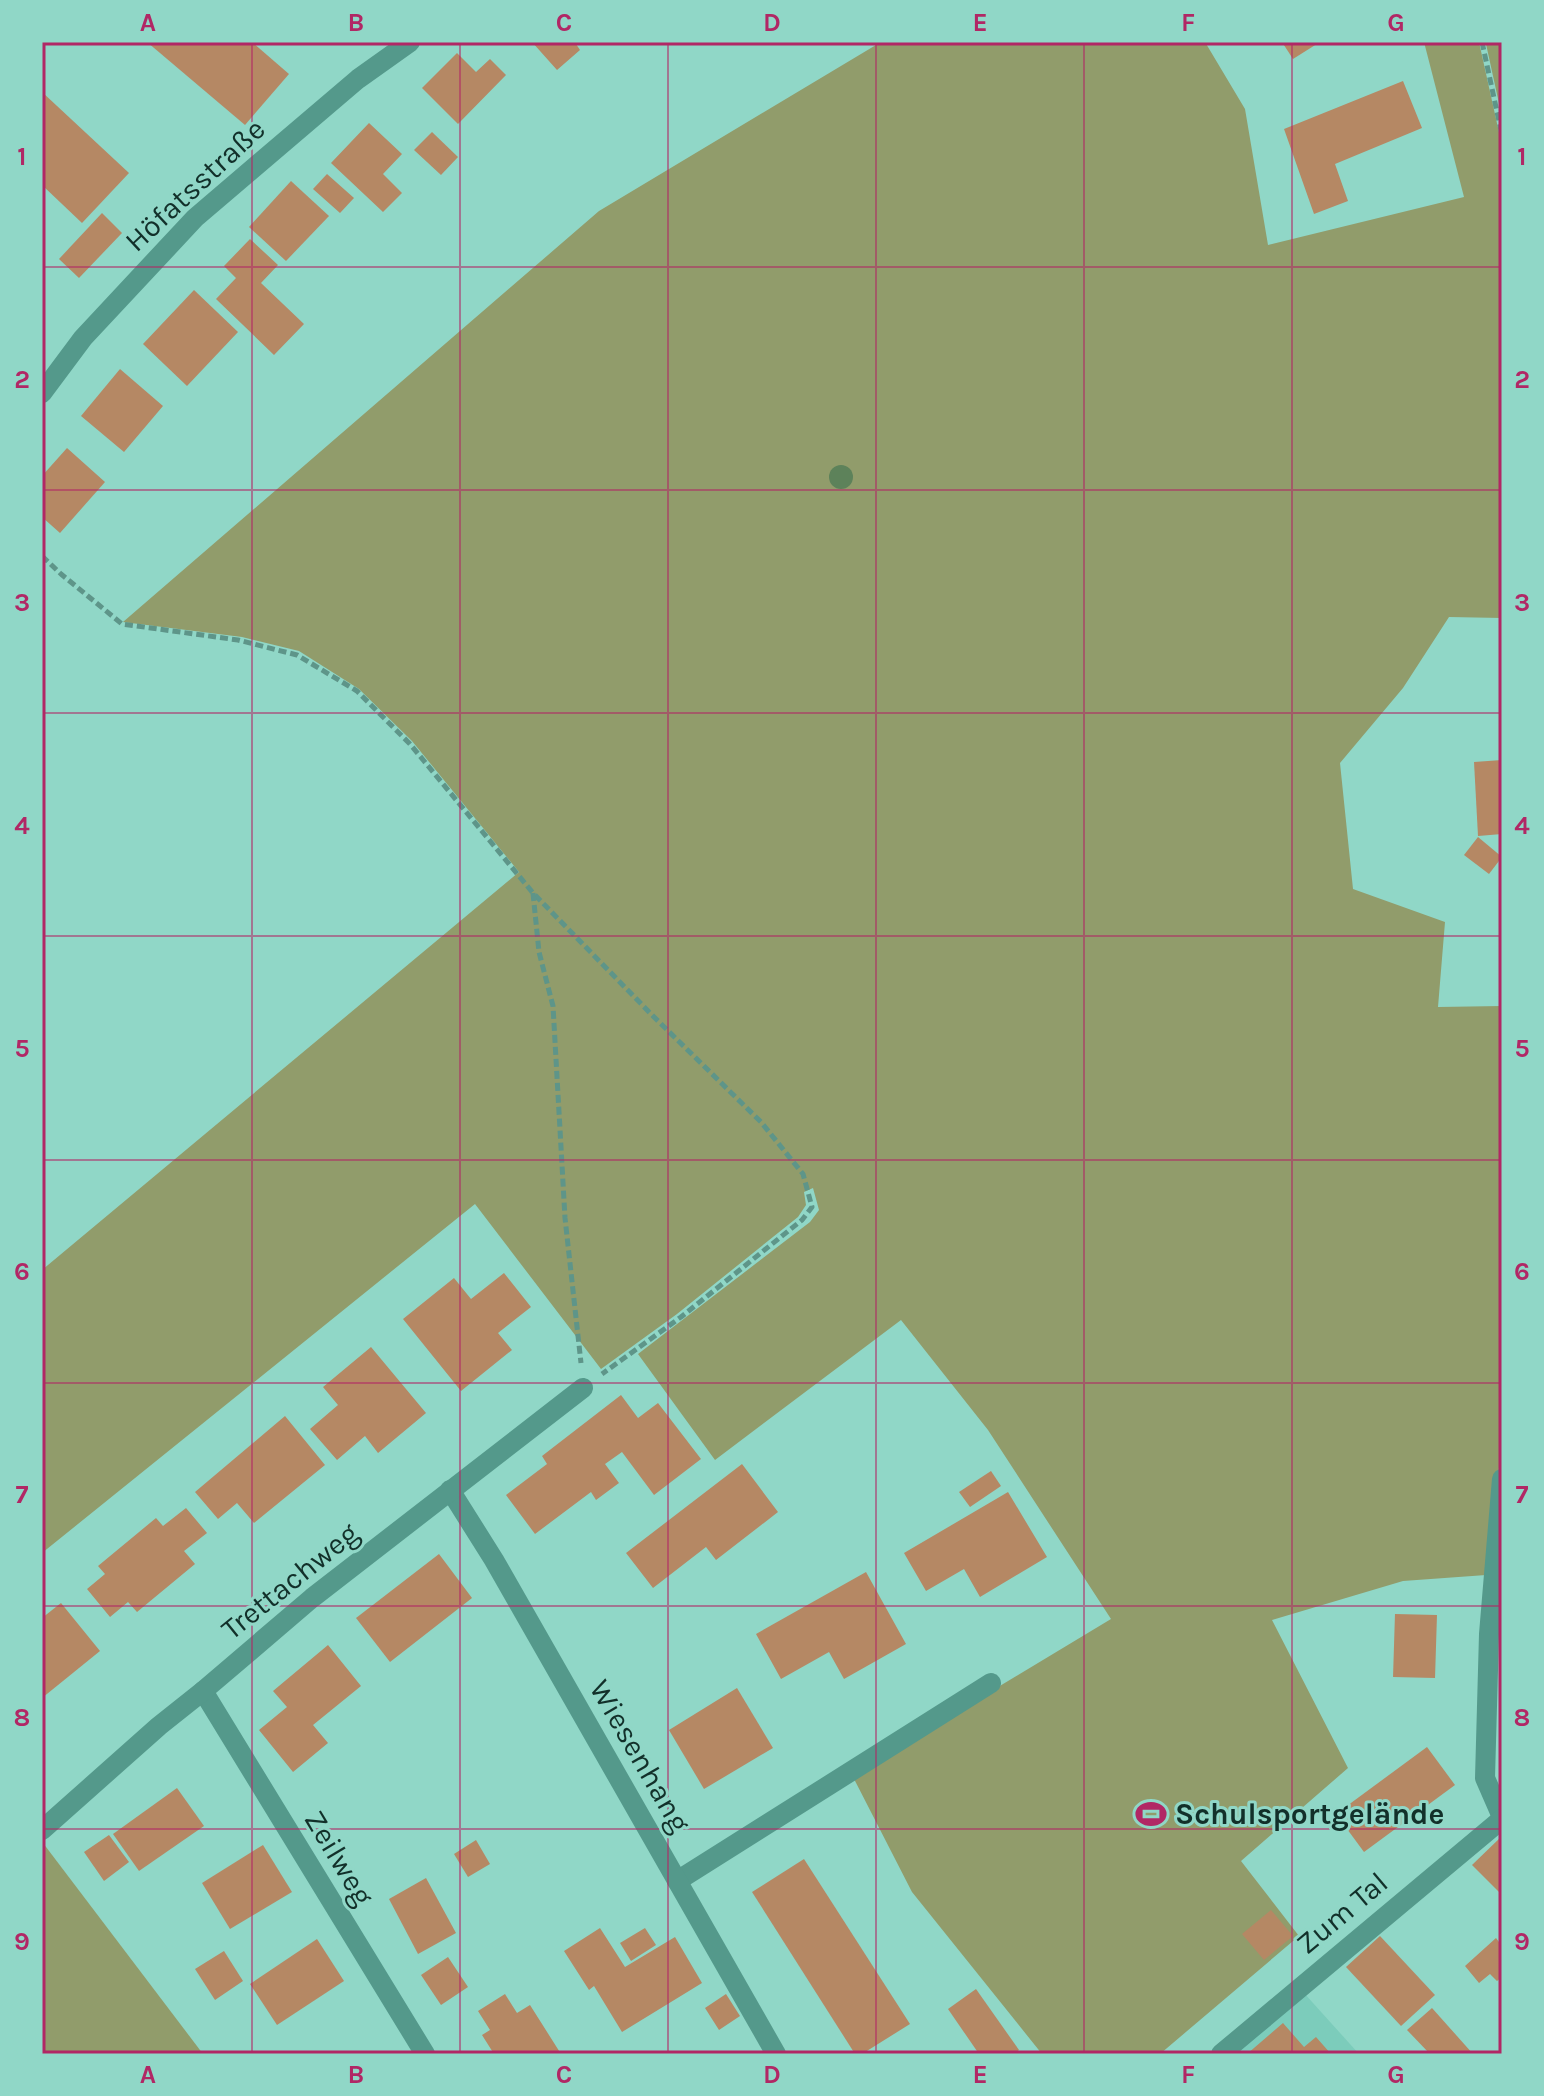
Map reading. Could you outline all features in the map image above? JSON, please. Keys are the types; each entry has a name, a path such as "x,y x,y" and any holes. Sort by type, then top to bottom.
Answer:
{"street":[{"name":"Höfatsstraße","path":"42,393 83,338 195,218 358,79 410,42"},
{"name":"Trettachweg","path":"42,1830 159,1726 312,1598 583,1388"},
{"name":"Zum Tal","path":"1221,2054 1502,1818 1485,1778 1489,1634 1502,1479"},
{"name":"Wiesenhang","path":"450,1490 494,1560 776,2054"},
{"path":"677,1881 991,1683"},
{"name":"Zeilweg","path":"203,1691 425,2054"}],"path":[{"path":"1482,42 1502,135"},
{"path":"42,556 122,624 238,640 297,655 357,691 410,744 533,893 761,1122 803,1174 812,1207 802,1220 681,1317 583,1388 565,1218 553,1006 539,952 533,893"}],"shaded area":[{"path":"881,42 1205,42 1245,109 1268,245 1464,197 1424,42 1479,42 1502,146 1502,618 1449,617 1403,688 1340,763 1353,889 1445,922 1438,1007 1502,1006 1502,1443 1486,1575 1403,1581 1272,1620 1348,1768 1241,1861 1299,1936 1160,2054 1042,2054 912,1892 852,1775 1111,1619 988,1430 901,1320 715,1460 638,1354 810,1222 819,1210 813,1188 804,1192 806,1205 798,1217 677,1314 601,1369 475,1204 42,1553 42,1270 519,872 412,741 359,689 299,651 242,637 123,622 599,211"},
{"path":"1502,42 1502,117 1486,44"},
{"path":"43,1843 203,2054 42,2054"},
{"path":"1304,1993 1359,2054 1231,2054"}],"building":[{"path":"147,42 252,42 289,74 245,125"},
{"path":"532,42 578,42 576,44 580,50 557,70"},
{"path":"1282,42 1320,42 1293,59"},
{"path":"457,53 476,72 490,59 506,75 458,124 422,88"},
{"path":"1403,81 1422,128 1335,164 1348,201 1314,214 1284,129"},
{"path":"42,92 129,173 82,223 42,185"},
{"path":"369,123 402,154 383,174 402,193 383,212 331,163"},
{"path":"432,132 458,157 441,175 414,150"},
{"path":"327,174 354,198 340,213 313,189"},
{"path":"291,181 329,216 286,261 249,227"},
{"path":"102,213 122,233 79,278 59,259"},
{"path":"250,239 278,265 261,283 304,324 274,355 216,299 236,278 224,266"},
{"path":"194,290 238,332 187,386 143,344"},
{"path":"120,369 163,406 124,452 81,416"},
{"path":"67,448 105,482 60,533 42,517 42,476"},
{"path":"1502,760 1502,834 1478,836 1474,762"},
{"path":"1478,837 1502,857 1489,874 1464,855"},
{"path":"504,1273 531,1307 498,1333 512,1350 461,1391 403,1319 454,1278 471,1299"},
{"path":"371,1347 426,1413 378,1453 365,1436 337,1460 310,1429 338,1405 323,1387"},
{"path":"621,1395 638,1418 658,1403 701,1459 654,1495 622,1452 605,1464 619,1483 596,1500 591,1492 535,1534 506,1495 547,1464 542,1456"},
{"path":"285,1416 325,1465 254,1523 237,1503 218,1519 195,1492"},
{"path":"742,1464 778,1512 716,1560 706,1547 653,1588 626,1553"},
{"path":"991,1471 1001,1486 970,1507 959,1492"},
{"path":"1008,1492 1047,1557 980,1597 964,1569 926,1591 904,1553"},
{"path":"186,1508 207,1533 184,1551 195,1564 137,1612 128,1602 110,1617 87,1589 105,1574 98,1566 156,1518 163,1526"},
{"path":"439,1554 472,1598 390,1662 356,1618"},
{"path":"866,1572 906,1644 844,1679 829,1652 781,1679 756,1634"},
{"path":"61,1603 100,1651 42,1698 42,1618"},
{"path":"1395,1614 1437,1615 1435,1678 1393,1677"},
{"path":"328,1645 361,1686 313,1725 328,1743 293,1772 259,1730 287,1707 273,1691"},
{"path":"737,1688 773,1748 704,1789 669,1730"},
{"path":"1427,1747 1455,1785 1364,1852 1336,1814"},
{"path":"177,1788 204,1826 139,1871 113,1834"},
{"path":"109,1835 129,1862 104,1881 84,1852"},
{"path":"1502,1836 1502,1895 1472,1865"},
{"path":"476,1840 490,1864 468,1877 454,1854"},
{"path":"263,1845 292,1892 230,1929 202,1883"},
{"path":"804,1859 910,2024 862,2054 855,2054 752,1892"},
{"path":"426,1878 456,1933 418,1954 389,1899"},
{"path":"1271,1910 1293,1936 1264,1960 1242,1934"},
{"path":"600,1928 625,1967 675,1937 702,1983 622,2032 594,1986 589,1990 564,1951"},
{"path":"645,1928 656,1945 631,1961 620,1943"},
{"path":"1380,1936 1435,1995 1401,2026 1346,1967"},
{"path":"1496,1938 1499,1942 1502,1939 1502,1977 1497,1981 1490,1974 1479,1983 1465,1966"},
{"path":"317,1939 344,1981 277,2025 250,1984"},
{"path":"224,1951 243,1981 215,2000 195,1969"},
{"path":"448,1957 468,1987 441,2005 421,1975"},
{"path":"976,1989 1019,2050 1014,2054 979,2054 948,2009"},
{"path":"505,1994 517,2013 530,2005 561,2054 494,2054 482,2035 490,2030 478,2011"},
{"path":"726,1994 740,2016 719,2030 705,2008"},
{"path":"1432,2008 1473,2054 1430,2054 1407,2030"},
{"path":"1283,2023 1304,2047 1316,2037 1331,2054 1247,2054"}],"place":[{"name":"Schulsportgelände","path":"1151,1814"}]}
